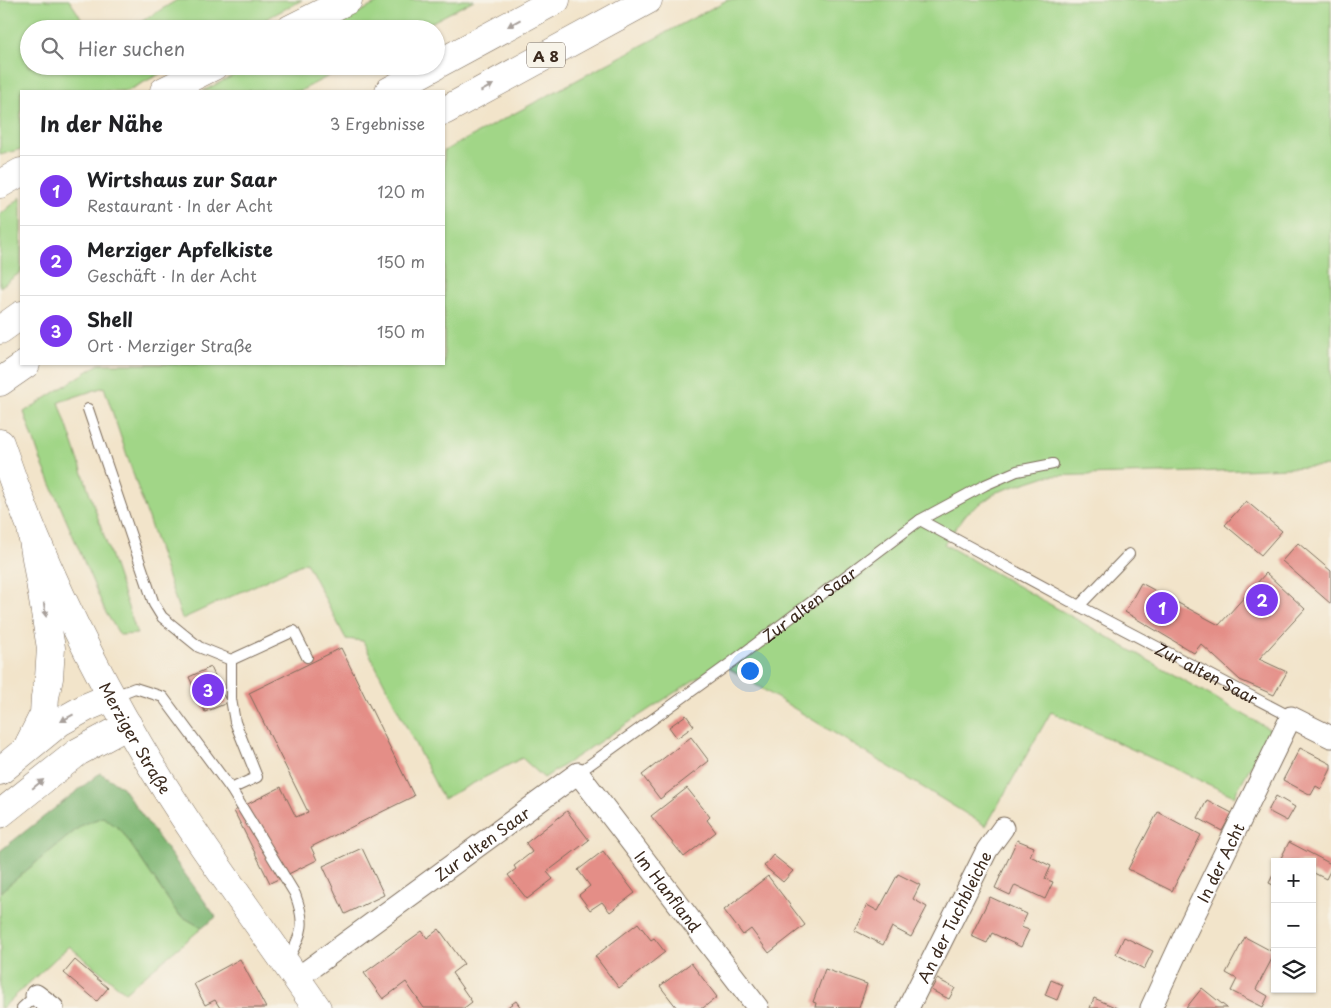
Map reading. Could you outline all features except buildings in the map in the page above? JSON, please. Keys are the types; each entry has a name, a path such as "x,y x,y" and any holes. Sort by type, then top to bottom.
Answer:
{"main road":[{"path":"308,20 348,0"},
{"name":"A 8","path":"445,61 556,0"},
{"name":"A 8","path":"445,110 648,0"},
{"path":"166,90 196,75"},
{"name":"A 8","path":"391,90 418,75"},
{"path":"0,184 20,173"},
{"path":"0,330 20,316"},
{"path":"0,382 25,365"},
{"name":"Merziger Straße","path":"0,442 31,528 80,637 111,697 177,805 241,902 317,1008"},
{"path":"27,748 44,714 51,648 31,528"},
{"path":"0,771 60,722 87,707 111,697"},
{"path":"0,814 78,752 128,725"}],"street":[{"name":"Zur alten Saar","path":"1291,717 1331,736"},
{"name":"In der Acht","path":"1151,1008 1291,717"},
{"name":"Zur alten Saar","path":"291,971 578,774"},
{"name":"Im Hanfland","path":"578,774 758,1008"},
{"name":"An der Tuchbleiche","path":"908,1008 987,850 1003,828"},
{"path":"29,1001 53,1008"}],"lane":[{"path":"88,409 154,604 162,617 199,647 231,660 294,631 307,657"},
{"path":"920,520 1017,470 1053,464"},
{"name":"Zur alten Saar","path":"578,774 732,662 920,520 1291,717"},
{"path":"1079,606 1129,554"},
{"path":"231,660 231,699 235,722 257,777 231,789"},
{"path":"111,697 135,688 163,697 231,789 295,894 302,912 301,934 291,971"}],"green space":[{"path":"0,0 69,0 83,20 20,20 20,75 158,75 129,90 20,90 20,149 0,155"},
{"path":"177,0 302,0 264,20 144,20"},
{"path":"383,0 474,0 436,20 344,20"},
{"path":"727,0 1331,0 1331,466 1046,476 997,492 967,513 944,544 1271,730 1234,796 1051,712 986,826 720,663 544,778 522,758 443,799 363,641 346,639 306,562 182,619 104,387 59,402 137,634 120,635 106,613 41,461 24,412 97,365 445,365 445,150"},
{"path":"234,75 331,75 302,90 205,90"},
{"path":"20,198 20,273 0,287 0,215"},
{"path":"100,773 121,786 216,917 202,928 178,914 121,830 103,817 82,825 0,892 0,851"},
{"path":"103,816 121,830 178,914 202,928 125,992 69,946 0,1008 0,892 82,825"}],"place":[{"name":"Merziger Apfelkiste","path":"1262,600"},
{"name":"Wirtshaus zur Saar","path":"1162,608"},
{"name":"Shell","path":"208,690"}]}
